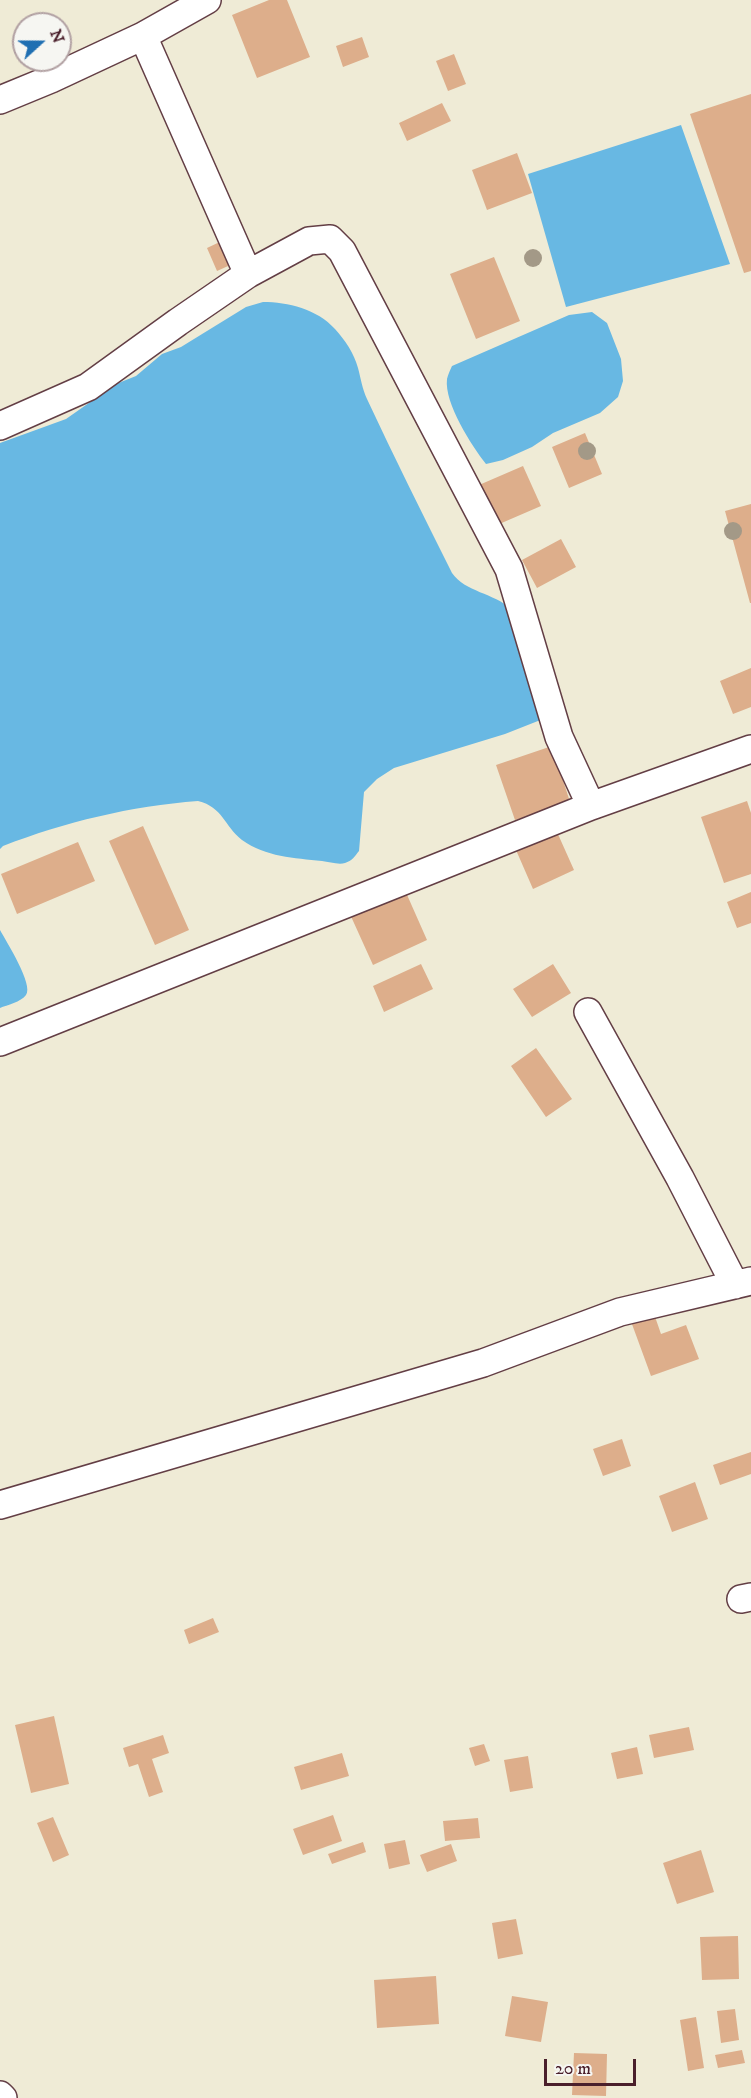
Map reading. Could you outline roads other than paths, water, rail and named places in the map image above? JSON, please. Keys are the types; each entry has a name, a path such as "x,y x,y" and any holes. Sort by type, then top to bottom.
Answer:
{"street":[{"path":"0,100 143,36 207,0"},
{"path":"143,36 248,274"},
{"path":"0,426 88,387 248,274 309,241 330,239 342,251 509,569 560,737 591,806"},
{"path":"0,1042 591,806 751,749"},
{"path":"0,1505 483,1363 620,1312 743,1283 680,1178 588,1012"}],"water":[{"path":"681,125 730,264 566,307 528,174"},
{"path":"263,302 292,305 320,316 346,342 356,362 367,399 452,573 472,589 496,599 511,609 543,719 505,734 394,768 377,779 364,792 359,851 345,863 291,858 251,846 236,835 218,812 198,801 99,816 26,837 0,849 0,443 66,419 116,384 136,376 162,354 181,347 246,307"},
{"path":"592,312 607,323 621,359 623,381 618,397 600,413 553,433 532,447 503,460 486,464 454,412 447,389 447,379 452,366 569,315"},
{"path":"0,930 23,973 27,990 21,1000 0,1008"}]}
